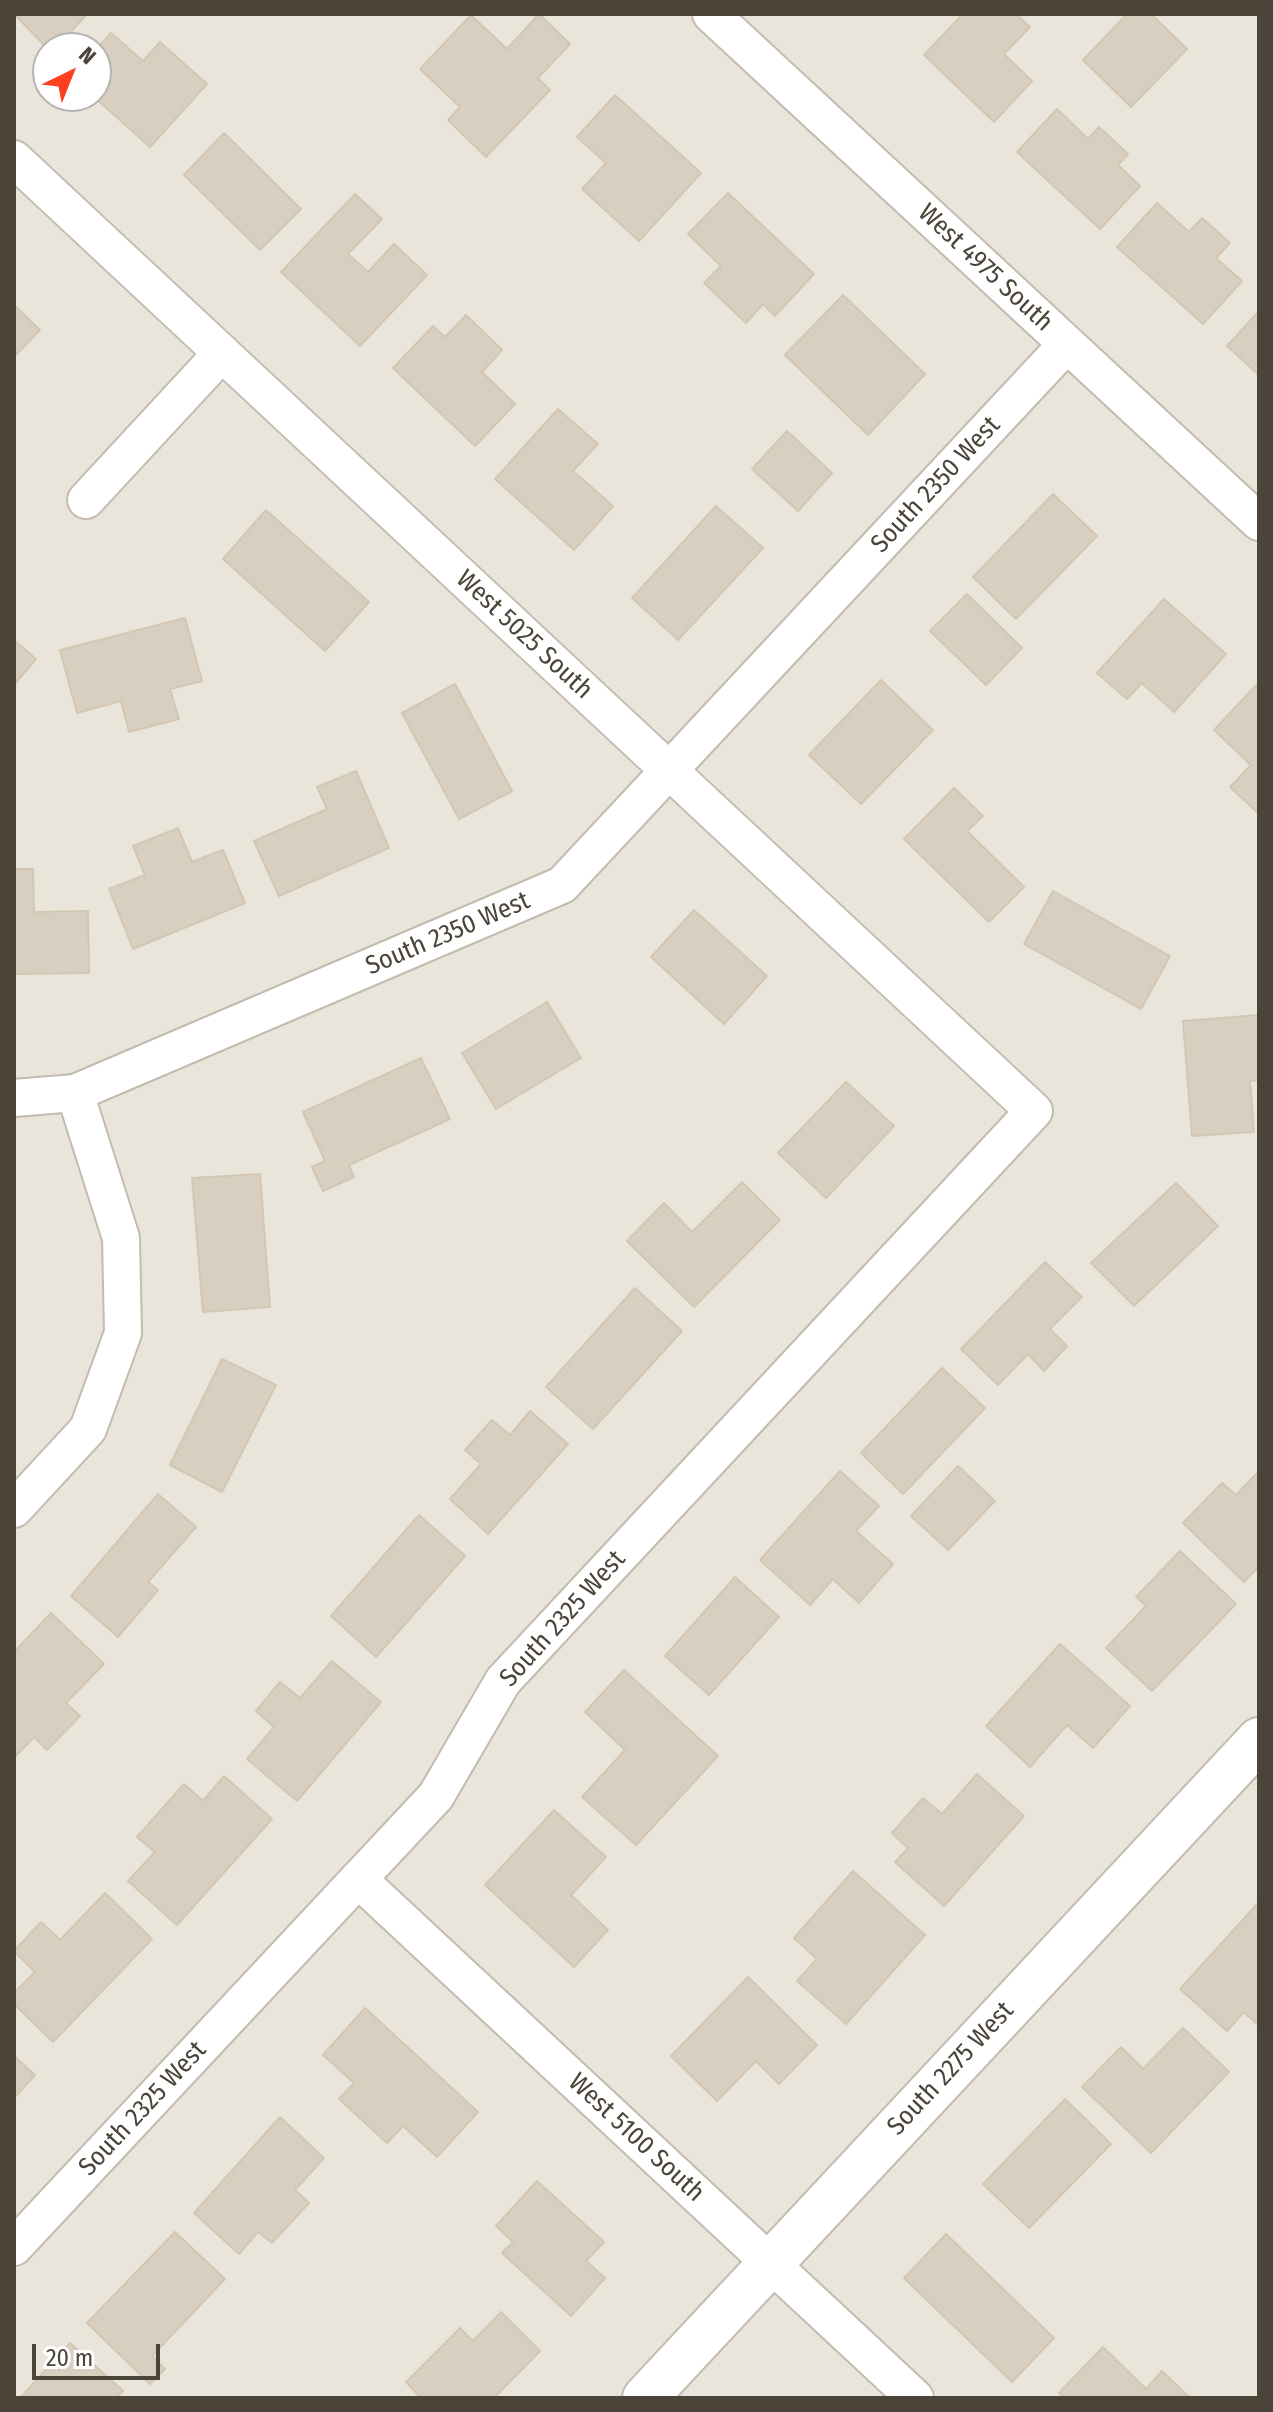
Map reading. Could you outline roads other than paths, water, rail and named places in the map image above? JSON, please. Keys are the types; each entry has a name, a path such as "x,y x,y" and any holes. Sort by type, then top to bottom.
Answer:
{"street":[{"name":"West 4975 South","path":"711,14 1259,522"},
{"name":"West 5025 South","path":"14,159 1034,1111"},
{"name":"South 2350 West","path":"14,1098 75,1093 562,885 1067,344"},
{"path":"86,500 222,353"},
{"path":"14,1509 88,1429 123,1333 121,1238 75,1093"},
{"name":"South 2325 West","path":"14,2247 436,1796 503,1681 1034,1111"},
{"name":"South 2275 West","path":"645,2398 1259,1740"},
{"name":"West 5100 South","path":"358,1879 915,2398"}]}
